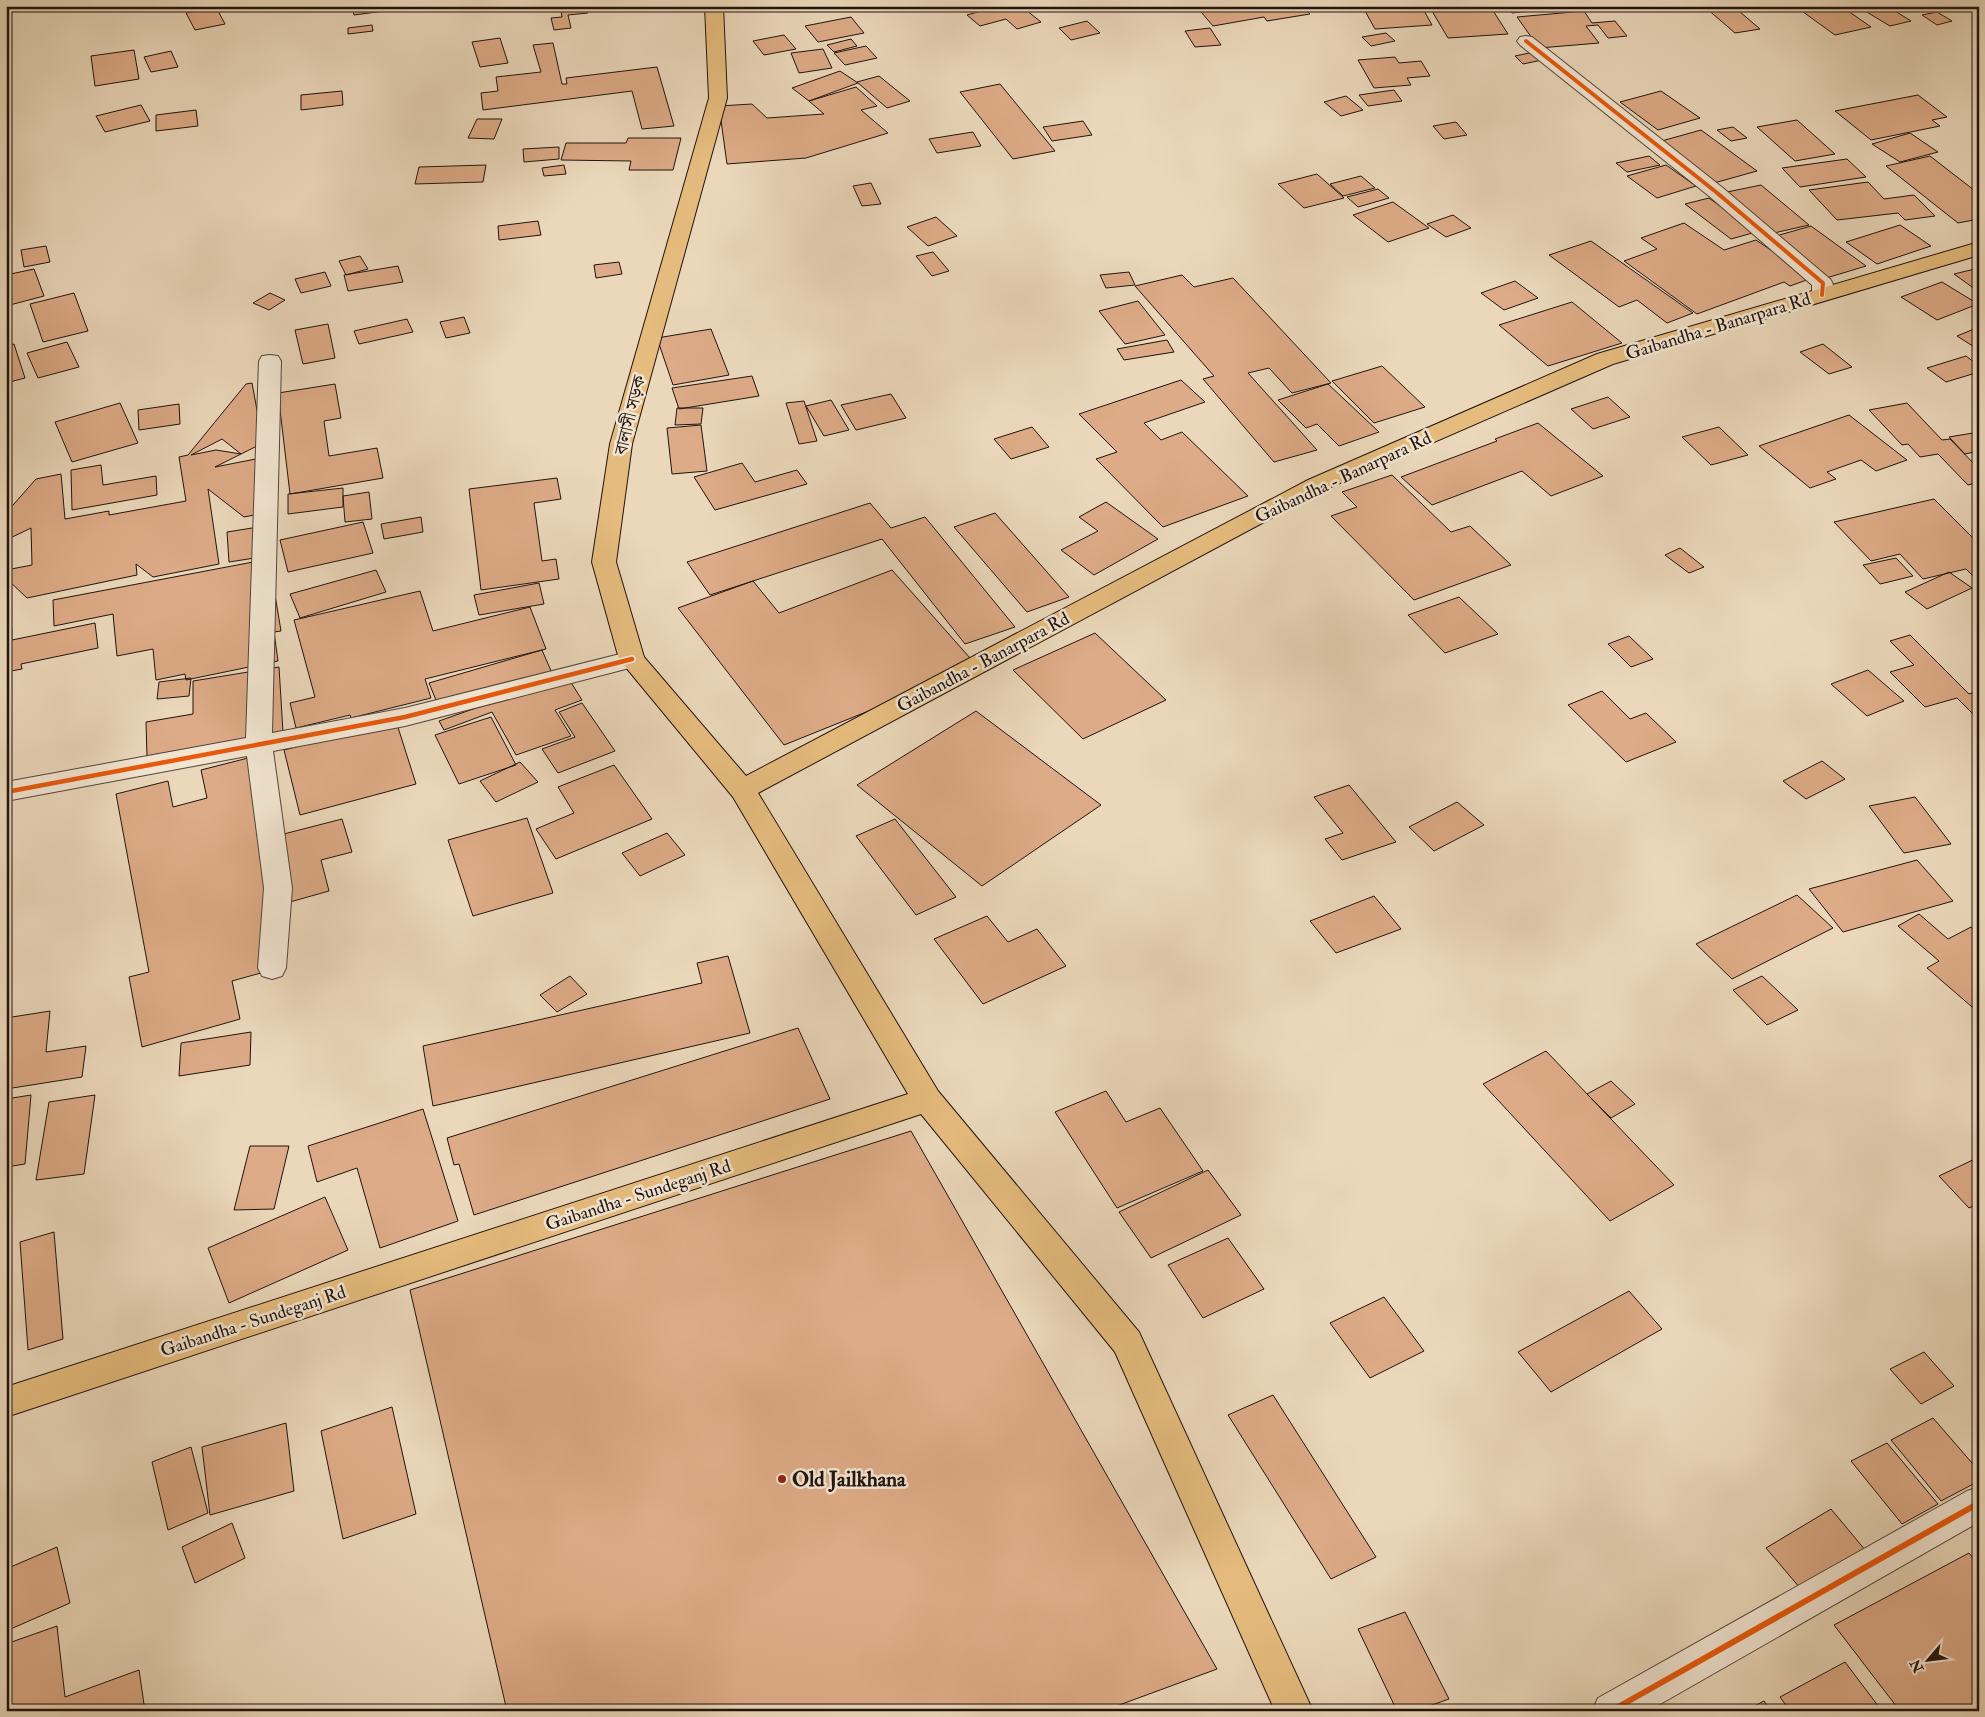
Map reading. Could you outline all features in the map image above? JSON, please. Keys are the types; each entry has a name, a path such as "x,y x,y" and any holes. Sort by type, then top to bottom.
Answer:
{"main road":[{"name":"বালাসী সড়ক","path":"714,6 718,98 621,444 604,562 632,659 742,790"},
{"name":"Gaibandha - Banarpara Rd","path":"742,790 1316,485 1605,359 1979,248"},
{"path":"742,790 927,1100 1127,1342 1294,1711"},
{"name":"Gaibandha - Sundeganj Rd","path":"6,1402 927,1100"}],"street":[{"path":"1526,41 1716,192 1822,283 1822,295"},
{"path":"270,361 260,744 278,888 272,968"},
{"path":"6,792 405,717 632,659"},
{"path":"1611,1711 1979,1504"}],"building":[{"path":"352,6 391,6 392,10 354,15"},
{"path":"402,6 432,6 405,11"},
{"path":"560,6 586,6 588,13 568,15 571,28 554,30 551,18 562,17"},
{"path":"999,6 1021,6 1041,22 1017,29 1006,19 980,26 967,15"},
{"path":"1196,6 1302,6 1310,14 1267,21 1264,17 1213,26"},
{"path":"1429,6 1490,6 1508,34 1448,38"},
{"path":"1507,6 1576,6 1512,13"},
{"path":"1733,6 1760,29 1735,33 1706,8"},
{"path":"1813,6 1841,6 1871,27 1835,35 1799,9"},
{"path":"1887,6 1911,21 1890,26 1865,11"},
{"path":"216,7 225,24 195,30 186,13"},
{"path":"1422,7 1432,25 1375,29 1365,11"},
{"path":"1584,11 1592,23 1615,21 1627,36 1608,38 1598,25 1586,26 1599,43 1539,48 1517,17"},
{"path":"1937,12 1952,21 1937,25 1922,15"},
{"path":"851,17 864,33 818,42 805,26"},
{"path":"1087,21 1100,33 1071,40 1059,28"},
{"path":"372,25 373,31 348,34 348,28"},
{"path":"1210,28 1221,45 1195,47 1185,31"},
{"path":"1386,33 1395,41 1371,46 1362,37"},
{"path":"784,35 796,49 764,55 753,41"},
{"path":"500,38 508,63 480,67 472,42"},
{"path":"851,39 857,46 834,52 827,45"},
{"path":"553,43 562,84 567,84 566,78 657,67 674,126 642,129 632,91 483,110 481,93 498,91 496,77 541,72 533,45"},
{"path":"866,46 877,58 845,65 834,53"},
{"path":"823,49 832,68 799,73 791,53"},
{"path":"134,50 139,79 95,86 91,56"},
{"path":"171,51 178,67 151,72 144,57"},
{"path":"1534,52 1542,60 1523,64 1515,56"},
{"path":"1395,57 1399,63 1421,61 1430,76 1407,78 1411,85 1374,88 1358,60"},
{"path":"840,71 858,83 809,101 792,88"},
{"path":"879,76 910,101 887,108 857,82"},
{"path":"1000,84 1055,151 1013,159 960,92"},
{"path":"856,87 877,106 861,110 888,133 806,158 727,164 719,106 752,104 767,118 824,114 809,101"},
{"path":"1394,90 1402,101 1368,106 1359,95"},
{"path":"342,91 343,105 301,110 301,95"},
{"path":"1661,91 1700,118 1658,130 1620,102"},
{"path":"1918,95 1947,117 1932,120 1940,126 1871,140 1835,111"},
{"path":"1346,96 1363,110 1341,116 1324,102"},
{"path":"141,105 150,121 105,132 96,116"},
{"path":"196,110 198,126 156,131 156,115"},
{"path":"477,119 502,119 494,139 468,138"},
{"path":"1797,120 1835,154 1795,161 1757,127"},
{"path":"1083,121 1092,135 1052,141 1043,127"},
{"path":"1456,122 1467,135 1444,139 1433,126"},
{"path":"1733,127 1747,138 1731,141 1717,130"},
{"path":"1701,130 1757,171 1714,183 1658,142"},
{"path":"973,132 981,146 937,153 929,139"},
{"path":"1910,133 1938,152 1900,162 1872,144"},
{"path":"628,138 681,138 673,170 629,170 631,161 561,160 566,143 626,143"},
{"path":"559,147 559,159 524,162 523,149"},
{"path":"1649,156 1660,165 1627,172 1616,163"},
{"path":"1930,156 1979,194 1979,219 1958,223 1886,166"},
{"path":"1847,159 1866,177 1800,187 1782,168"},
{"path":"486,165 483,182 415,184 419,167"},
{"path":"564,165 566,174 544,176 542,168"},
{"path":"1666,165 1696,186 1657,198 1627,176"},
{"path":"1317,174 1344,198 1304,208 1278,184"},
{"path":"1361,176 1375,188 1343,196 1330,184"},
{"path":"1868,182 1884,199 1914,195 1935,216 1905,220 1898,213 1837,220 1809,190"},
{"path":"871,183 881,204 862,206 853,186"},
{"path":"1761,185 1809,225 1774,233 1727,192"},
{"path":"1378,189 1389,198 1358,207 1347,197"},
{"path":"1709,198 1756,232 1731,239 1685,204"},
{"path":"1393,202 1429,228 1388,242 1353,215"},
{"path":"1453,215 1471,228 1446,237 1427,224"},
{"path":"936,217 957,236 928,246 907,227"},
{"path":"538,221 541,235 499,240 498,226"},
{"path":"1684,223 1724,250 1756,240 1812,278 1790,286 1784,282 1697,314 1624,261 1657,249 1641,238"},
{"path":"1900,225 1931,246 1877,264 1846,242"},
{"path":"1811,226 1866,266 1823,279 1769,238"},
{"path":"1591,241 1693,313 1667,323 1637,300 1619,307 1549,255"},
{"path":"46,246 50,262 24,267 21,250"},
{"path":"933,252 949,271 932,276 916,256"},
{"path":"360,256 368,269 346,275 339,261"},
{"path":"619,262 622,274 596,278 594,265"},
{"path":"398,266 403,282 348,291 344,275"},
{"path":"1979,268 1979,292 1954,274"},
{"path":"34,269 44,296 6,306 6,275"},
{"path":"325,272 331,286 301,293 295,279"},
{"path":"1129,272 1135,285 1106,288 1100,275"},
{"path":"1182,275 1194,287 1233,278 1331,383 1292,393 1269,368 1248,373 1317,450 1274,462 1203,379 1214,376 1135,286"},
{"path":"1515,281 1538,298 1504,310 1481,293"},
{"path":"1942,282 1978,304 1937,320 1901,297"},
{"path":"74,293 88,331 43,342 30,304"},
{"path":"270,293 285,300 269,310 253,303"},
{"path":"1138,301 1165,335 1125,344 1099,311"},
{"path":"1572,302 1622,343 1548,366 1499,325"},
{"path":"464,317 470,333 446,338 440,322"},
{"path":"407,319 413,332 359,344 354,331"},
{"path":"328,324 335,358 303,364 295,330"},
{"path":"1979,327 1979,350 1957,336"},
{"path":"711,329 729,375 673,385 657,338"},
{"path":"1167,340 1174,352 1124,360 1117,349"},
{"path":"67,342 79,367 38,378 27,353"},
{"path":"14,344 25,378 6,383 6,346"},
{"path":"1823,344 1852,367 1829,374 1800,352"},
{"path":"1966,356 1979,366 1979,372 1946,382 1927,368"},
{"path":"1382,366 1425,407 1374,423 1332,381"},
{"path":"752,376 759,396 679,409 672,388"},
{"path":"1181,380 1205,402 1144,423 1161,440 1182,432 1248,496 1163,527 1096,459 1117,452 1079,414"},
{"path":"252,383 263,443 215,467 266,457 276,511 244,517 208,489 219,564 153,577 136,564 137,575 27,598 6,578 6,570 32,565 31,528 6,540 6,513 36,479 61,474 65,519 109,511 109,515 186,501 179,457 188,455 246,384","holes":["222,439 241,454 216,450 191,455"]},
{"path":"335,384 341,418 324,421 329,456 377,448 383,478 290,494 278,393"},
{"path":"1328,384 1379,432 1339,446 1317,424 1306,428 1278,400"},
{"path":"891,394 906,418 856,430 841,405"},
{"path":"1608,397 1630,417 1593,429 1571,409"},
{"path":"831,400 849,430 824,436 806,406"},
{"path":"804,401 817,441 799,444 786,403"},
{"path":"120,403 138,443 72,462 55,422"},
{"path":"1907,403 1942,440 1950,439 1979,469 1979,482 1968,485 1938,454 1920,457 1908,444 1902,445 1869,410"},
{"path":"179,404 180,424 139,430 138,410"},
{"path":"677,408 703,408 701,424 675,425"},
{"path":"1849,415 1907,460 1876,471 1861,460 1827,472 1836,479 1810,488 1759,446"},
{"path":"1538,423 1603,476 1551,496 1522,471 1432,505 1401,477 1497,441 1495,439"},
{"path":"701,425 707,471 672,474 667,428"},
{"path":"1032,427 1049,447 1011,459 994,439"},
{"path":"1719,427 1748,455 1711,465 1682,437"},
{"path":"1979,432 1979,451 1965,454 1949,437"},
{"path":"742,463 755,482 797,470 807,484 715,510 694,477"},
{"path":"101,465 103,485 156,476 157,495 72,510 71,470"},
{"path":"1392,475 1451,532 1470,526 1511,565 1414,600 1331,516 1357,507 1342,492"},
{"path":"557,478 561,499 534,503 542,561 556,559 559,579 481,590 469,489"},
{"path":"343,488 343,507 288,514 288,494"},
{"path":"369,492 372,519 345,522 343,496"},
{"path":"1934,499 1979,544 1979,582 1966,569 1923,579 1900,554 1871,561 1834,522"},
{"path":"1106,502 1158,539 1094,575 1061,550 1098,531 1079,517"},
{"path":"870,503 891,528 925,517 1015,627 965,644 882,539 710,595 687,562"},
{"path":"995,513 1069,597 1027,612 954,527"},
{"path":"421,517 423,532 384,539 381,524"},
{"path":"363,522 373,553 288,572 280,540"},
{"path":"271,525 274,555 229,562 227,532"},
{"path":"1680,548 1704,567 1689,573 1665,555"},
{"path":"1896,558 1913,576 1880,584 1863,565"},
{"path":"269,559 281,631 274,632 278,661 186,680 185,674 156,680 153,649 117,656 113,614 54,626 53,600"},
{"path":"376,570 386,592 300,618 290,594"},
{"path":"892,570 978,667 784,745 678,608 753,581 779,613"},
{"path":"1949,572 1972,588 1927,609 1905,592"},
{"path":"539,583 544,604 479,615 474,595"},
{"path":"420,591 433,631 530,607 546,649 425,679 431,698 351,718 350,715 296,728 290,703 315,697 294,620"},
{"path":"1459,597 1498,634 1445,653 1408,615"},
{"path":"95,623 98,648 21,664 22,669 6,672 6,629 12,628 12,640"},
{"path":"1095,633 1166,700 1083,739 1013,670"},
{"path":"1910,635 1969,694 1979,691 1979,720 1957,698 1925,707 1890,672 1914,665 1890,641"},
{"path":"1629,636 1653,659 1631,667 1608,644"},
{"path":"542,650 552,673 438,705 429,683"},
{"path":"279,667 283,732 147,756 146,722 193,714 193,681"},
{"path":"1868,670 1904,701 1867,716 1831,684"},
{"path":"567,676 582,700 555,710 571,736 516,755 492,712 444,730 439,721"},
{"path":"191,678 189,696 157,699 159,682"},
{"path":"1602,691 1630,719 1646,713 1676,742 1626,762 1568,705"},
{"path":"582,703 615,751 558,773 542,749 575,737 559,712"},
{"path":"976,711 1101,805 982,886 857,785"},
{"path":"491,717 516,765 459,784 435,735"},
{"path":"396,721 416,784 300,815 284,750"},
{"path":"256,756 276,836 342,819 352,852 321,860 329,891 272,907 286,966 232,981 240,1019 142,1047 129,977 149,972 116,794 168,781 173,807 207,798 201,770"},
{"path":"1822,761 1845,779 1806,799 1783,781"},
{"path":"520,762 538,782 496,802 480,781"},
{"path":"614,765 652,819 556,859 536,829 574,813 558,787"},
{"path":"1349,785 1396,842 1342,860 1325,839 1343,833 1314,797"},
{"path":"1915,797 1951,844 1904,853 1869,806"},
{"path":"1457,802 1484,825 1434,851 1409,827"},
{"path":"527,818 553,893 473,916 448,840"},
{"path":"895,819 956,897 916,915 856,836"},
{"path":"667,833 685,855 640,876 622,853"},
{"path":"1917,860 1953,901 1843,932 1809,889"},
{"path":"1797,895 1833,928 1732,979 1696,944"},
{"path":"1374,896 1401,929 1336,953 1310,921"},
{"path":"1919,914 1948,939 1971,927 1979,934 1979,1013 1927,968 1939,961 1898,926"},
{"path":"987,916 1008,942 1037,929 1066,966 983,1004 934,939"},
{"path":"728,956 750,1033 433,1106 423,1046 702,983 697,963"},
{"path":"570,976 587,994 557,1012 540,995"},
{"path":"1762,976 1798,1010 1767,1025 1733,990"},
{"path":"50,1011 46,1052 86,1046 82,1077 6,1089 6,1018"},
{"path":"798,1028 830,1099 474,1215 459,1164 454,1165 447,1138"},
{"path":"251,1032 250,1065 179,1076 181,1043"},
{"path":"1546,1051 1674,1185 1610,1221 1483,1084"},
{"path":"1611,1081 1635,1104 1611,1118 1587,1094"},
{"path":"1106,1091 1126,1122 1160,1108 1203,1171 1117,1208 1055,1112"},
{"path":"31,1095 25,1164 6,1167 6,1099"},
{"path":"95,1095 84,1174 36,1180 49,1102"},
{"path":"423,1109 458,1221 380,1248 357,1168 317,1182 308,1146"},
{"name":"Old Jailkhana","path":"911,1131 1217,1669 1103,1711 507,1711 410,1290"},
{"path":"250,1146 289,1146 274,1209 234,1210"},
{"path":"1979,1157 1979,1203 1969,1208 1939,1176"},
{"path":"1208,1170 1241,1215 1151,1258 1119,1212"},
{"path":"325,1197 348,1250 229,1303 208,1248"},
{"path":"54,1232 63,1339 28,1350 20,1242"},
{"path":"1228,1238 1264,1289 1203,1318 1168,1265"},
{"path":"1629,1291 1662,1329 1551,1392 1518,1352"},
{"path":"1384,1297 1424,1351 1370,1378 1330,1323"},
{"path":"1924,1352 1954,1386 1921,1404 1890,1369"},
{"path":"1273,1395 1376,1557 1331,1579 1228,1415"},
{"path":"392,1407 416,1514 343,1539 321,1431"},
{"path":"1933,1418 1979,1471 1979,1481 1941,1501 1891,1440"},
{"path":"286,1423 294,1491 210,1515 202,1447"},
{"path":"1887,1443 1938,1504 1902,1524 1851,1461"},
{"path":"191,1447 208,1513 168,1530 152,1462"},
{"path":"1831,1509 1871,1557 1806,1595 1766,1548"},
{"path":"232,1523 245,1558 195,1583 182,1547"},
{"path":"57,1547 70,1603 6,1631 6,1569"},
{"path":"1969,1553 1979,1565 1979,1711 1900,1711 1834,1625"},
{"path":"1405,1612 1449,1699 1415,1711 1397,1711 1358,1629"},
{"path":"57,1626 65,1697 139,1670 145,1711 6,1711 6,1644"},
{"path":"1845,1662 1882,1711 1790,1711 1780,1697"},
{"path":"1764,1701 1771,1711 1745,1711"}],"cycle path":[{"path":"1526,41 1716,192 1823,283 1822,295"},
{"path":"6,792 405,717 632,659"},
{"path":"1611,1711 1979,1503"}],"place":[{"name":"Old Jailkhana","path":"782,1479"}]}
